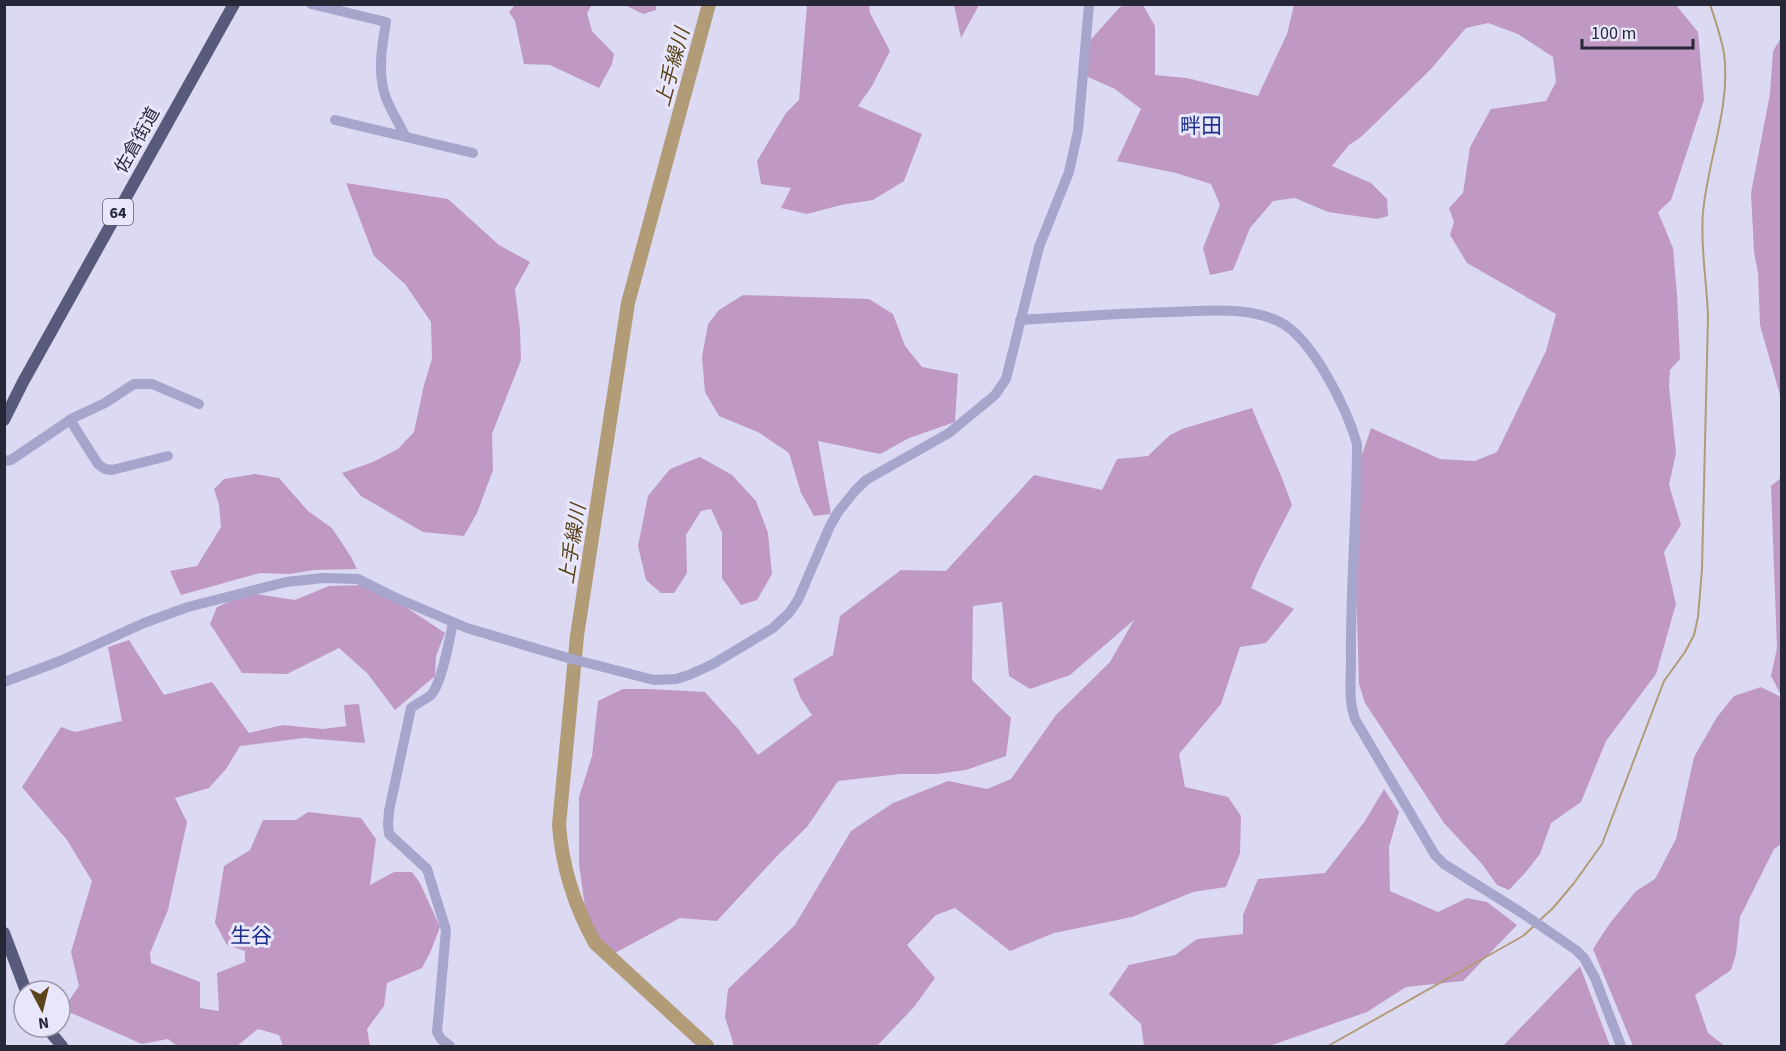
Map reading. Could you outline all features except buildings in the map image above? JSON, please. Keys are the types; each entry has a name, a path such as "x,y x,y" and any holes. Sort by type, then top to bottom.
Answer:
{"main road":[{"name":"佐倉街道","path":"4,420 234,4"},
{"path":"4,933 21,979"}],"street":[{"path":"311,4 386,22 382,50 382,79 386,97 405,136"},
{"path":"4,682 60,661 177,610 286,582 323,578 358,579 453,623 568,658 654,680 676,680 689,675 713,664 773,628 798,600 830,526 854,492 866,480 950,433 985,404 1006,380 1038,248 1069,172 1074,152 1078,131 1089,4"},
{"path":"335,120 473,153"},
{"path":"1020,320 1138,312 1241,311 1279,322 1292,330 1304,343 1348,417 1357,444 1350,628 1351,696 1356,721 1402,803 1435,855 1444,864 1522,913 1584,958 1621,1047"},
{"path":"4,461 11,460 70,420 105,403 134,384 153,384 199,404"},
{"path":"70,420 98,464 105,469 112,470 168,456"},
{"path":"450,1047 437,1032 446,930 427,869 389,834 388,824 411,708 430,695 438,683 453,623"}],"shaded area":[{"path":"543,4 592,5 587,13 592,31 614,54 612,64 599,88 550,65 524,64 515,21 509,12 514,6 541,6"},
{"path":"1132,4 1143,5 1155,26 1155,75 1187,78 1258,96 1287,34 1294,5 1676,5 1698,32 1704,100 1671,200 1658,212 1673,248 1680,359 1670,370 1669,386 1676,453 1669,485 1681,525 1664,552 1676,604 1656,674 1606,741 1581,802 1551,823 1540,854 1509,890 1497,885 1482,864 1444,823 1365,703 1359,684 1353,481 1371,428 1440,459 1475,461 1497,452 1546,351 1556,314 1467,263 1450,235 1454,222 1449,208 1463,193 1470,147 1491,109 1546,101 1556,82 1553,57 1518,34 1488,23 1466,28 1431,69 1361,137 1349,145 1332,166 1371,183 1387,199 1388,216 1377,219 1328,212 1295,198 1273,201 1250,228 1233,270 1210,275 1203,248 1220,205 1211,184 1176,173 1117,161 1141,109 1115,89 1088,77 1086,45 1120,7"},
{"path":"625,5 656,5 656,10 643,14"},
{"path":"807,5 869,5 870,13 890,51 872,86 858,106 922,134 904,181 873,200 807,214 781,208 791,188 761,184 757,161 786,113 799,100"},
{"path":"954,5 979,5 961,38"},
{"path":"1781,38 1780,395 1760,325 1751,193 1770,94 1773,51"},
{"path":"346,183 448,199 499,245 530,262 515,289 521,360 492,434 493,470 477,513 464,536 423,532 361,496 342,473 373,462 398,449 414,432 432,359 431,322 405,284 374,256"},
{"path":"743,295 869,299 893,314 905,346 922,367 958,374 955,422 909,438 880,454 818,441 831,514 814,516 801,493 789,453 758,432 719,416 705,392 702,357 708,324 719,310"},
{"path":"1252,408 1292,505 1251,588 1294,609 1266,643 1240,647 1221,704 1179,754 1185,787 1228,797 1241,816 1240,853 1226,887 1193,892 1132,917 1054,933 1010,951 955,908 936,915 907,945 935,978 914,1007 877,1046 734,1046 725,1017 728,989 795,925 851,831 893,803 948,781 987,789 1011,779 1056,715 1110,662 1134,620 1070,675 1030,689 1009,676 1002,602 973,606 972,680 1011,718 1006,756 966,770 838,781 807,827 717,921 680,918 613,954 587,922 579,864 579,797 592,756 598,701 623,689 705,692 758,755 812,715 801,699 793,679 833,655 840,616 901,570 946,571 1034,475 1102,490 1117,459 1148,456 1170,435 1182,429"},
{"path":"700,457 732,475 756,501 768,533 772,574 757,600 741,605 722,578 722,533 711,509 701,511 686,535 687,573 674,593 661,593 646,580 638,546 648,496 670,469"},
{"path":"255,474 279,478 308,511 332,528 357,569 314,570 290,574 260,573 181,595 170,571 197,566 221,527 219,505 214,489 224,479"},
{"path":"1781,478 1781,695 1771,676 1777,648 1771,486"},
{"path":"364,585 404,606 445,633 436,656 435,676 395,710 367,673 339,648 287,674 242,673 210,624 217,607 249,593 295,600 329,586"},
{"path":"129,640 164,695 212,682 249,733 283,725 323,729 346,726 344,705 359,704 365,743 304,738 240,746 226,769 209,788 175,798 187,822 168,910 150,953 151,963 200,982 200,1008 219,1011 217,973 245,962 245,951 227,945 215,923 224,866 250,850 263,820 296,820 308,812 361,818 376,839 370,885 394,872 412,872 420,883 440,927 422,968 387,983 384,1006 367,1029 370,1046 283,1046 279,1035 258,1029 237,1046 177,1046 168,1039 142,1044 72,1013 72,996 79,986 71,952 92,881 67,840 22,787 61,727 75,732 122,721 108,647"},
{"path":"1761,687 1779,696 1781,700 1781,844 1774,849 1740,917 1736,954 1731,970 1695,995 1708,1033 1725,1046 1633,1046 1593,949 1610,923 1636,891 1655,879 1676,839 1694,757 1717,717 1734,696"},
{"path":"1384,789 1399,812 1389,847 1390,891 1438,912 1467,898 1487,902 1517,925 1463,981 1406,987 1367,1012 1269,1046 1144,1046 1141,1024 1109,994 1129,965 1175,955 1197,939 1243,934 1243,915 1258,879 1325,873 1365,821"},
{"path":"1580,966 1610,1046 1503,1046"}],"waterway":[{"name":"上手繰川","path":"707,1046 595,943 581,915 571,886 563,856 559,825 577,636 628,303 709,4"},
{"path":"1540,920 1574,883 1602,844 1664,681 1685,652 1694,635 1698,617 1702,569 1708,317 1702,225 1706,192 1722,113 1725,73 1723,47 1710,4"},
{"path":"1328,1046 1523,936 1534,926"}],"district":[{"name":"畔田","path":"1201,126"},
{"name":"生谷","path":"251,936"}]}
